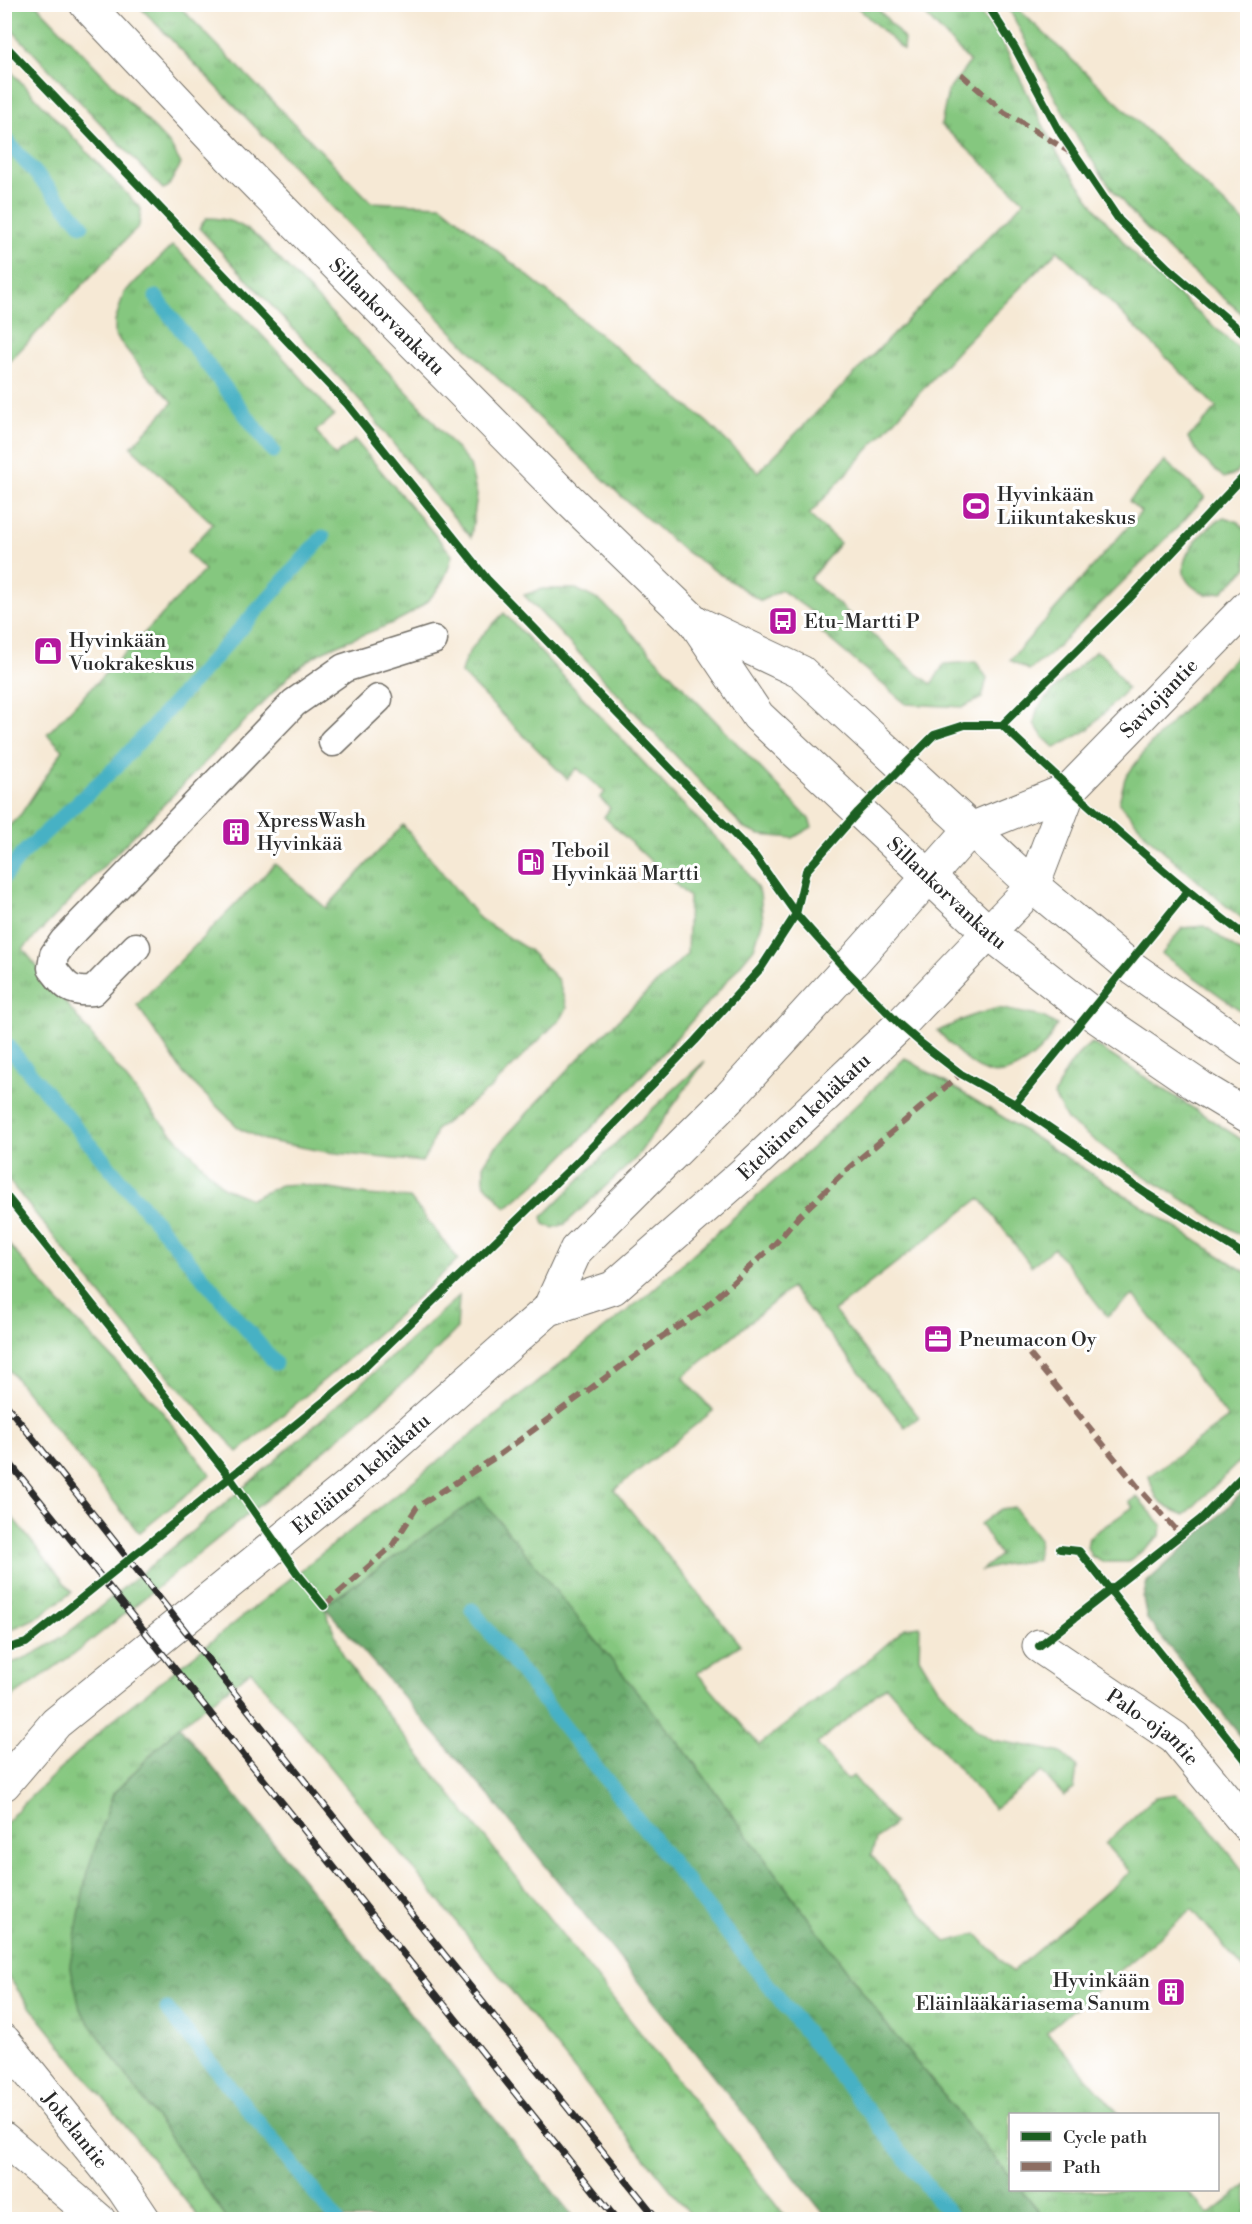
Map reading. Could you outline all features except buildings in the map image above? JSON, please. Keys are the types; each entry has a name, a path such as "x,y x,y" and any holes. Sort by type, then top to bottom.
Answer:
{"main road":[{"name":"Sillankorvankatu","path":"86,4 240,167 549,480 695,622 758,717 988,932 1090,1012 1200,1087 1248,1116"},
{"name":"Saviojantie","path":"1032,886 1070,789 1248,606"},
{"name":"Sillankorvankatu","path":"695,622 801,672 1032,886 1128,965 1248,1049"},
{"name":"Saviojantie","path":"971,829 1070,789"},
{"name":"Eteläinen kehäkatu","path":"549,1309 576,1250 728,1099 971,829"},
{"name":"Eteläinen kehäkatu","path":"4,1784 56,1723 352,1483 549,1309 613,1288 743,1174 872,1052 1032,886"},
{"name":"Palo-ojantie","path":"1039,1646 1175,1738 1248,1826"},
{"name":"Eteläinen kehäkatu","path":"4,1748 56,1723"},
{"name":"Jokelantie","path":"4,2041 124,2190 144,2220"},
{"path":"4,2139 99,2220"}],"lane":[{"path":"136,947 93,991 80,992 67,987 52,968 54,955 64,940 294,703 344,668 433,640"},
{"path":"333,742 378,699"}],"green space":[{"path":"5,4 37,5 171,146 181,164 168,187 163,189 5,23"},
{"path":"138,5 178,5 371,202 441,205 707,422 758,472 1024,201 941,125 948,91 970,62 916,5 974,5 1001,40 1058,155 1100,214 1139,260 1247,356 1247,459 1235,474 1224,478 1200,456 1188,438 1217,408 1058,250 961,347 809,515 840,543 810,579 916,673 932,684 944,664 976,662 987,678 982,698 963,707 906,704 821,632 827,623 781,590 761,601 682,549 621,496 486,367"},
{"path":"855,5 875,5 904,39 903,50"},
{"path":"1007,5 1014,5 1247,225 1247,318 1154,236 1108,183 1075,134"},
{"path":"5,65 141,209 139,226 5,366"},
{"path":"206,218 235,223 259,238 416,401 470,465 477,495 471,537 423,482 358,398 199,228"},
{"path":"172,246 258,331 334,416 316,431 335,456 355,440 452,555 445,577 434,594 419,608 383,627 320,653 293,672 23,949 154,1114 224,1188 251,1199 281,1185 300,1184 367,1195 410,1198 458,1259 377,1334 238,1452 146,1351 5,1176 5,830 21,814 63,750 47,734 205,570 187,552 213,524 131,447 173,402 145,373 115,335 115,321 124,293"},
{"path":"1165,461 1205,497 1176,529 1049,655 1029,670 1010,660 1141,512 1129,501"},
{"path":"1224,517 1238,522 1247,531 1247,568 1222,592 1208,595 1191,585 1185,576 1186,556 1199,537"},
{"path":"542,589 576,589 602,602 809,819 812,827 793,838 760,835 745,829 524,595"},
{"path":"504,613 673,794 743,865 760,893 763,920 754,948 718,992 627,1092 542,1178 506,1208 484,1183 484,1164 494,1149 579,1058 687,954 689,897 604,817 610,808 600,798 605,792 577,768 567,779 461,673 472,649"},
{"path":"1247,645 1247,922 1149,838 1119,802 1125,778 1147,748"},
{"path":"1096,651 1106,657 1127,689 1088,730 1055,748 1043,737 1034,723 1037,709 1058,685"},
{"path":"403,825 480,919 529,950 558,980 567,1008 562,1017 492,1087 436,1130 422,1162 327,1152 264,1140 240,1129 183,1073 137,1005 275,864 326,908"},
{"path":"1205,926 1247,957 1247,1015 1162,954 1182,928"},
{"path":"998,1008 1043,1017 1057,1025 1045,1045 1033,1057 1009,1071 992,1073 971,1063 938,1031 971,1016"},
{"path":"1092,1043 1247,1143 1247,1239 1133,1169 1067,1120 1054,1096 1069,1066"},
{"path":"905,1058 1001,1116 1247,1273 1247,1454 1185,1515 1160,1502 1149,1476 1228,1418 1134,1295 1107,1316 1054,1248 1031,1266 980,1198 834,1311 919,1417 905,1427 791,1288 683,1377 713,1411 614,1490 740,1645 697,1673 759,1745 865,1663 905,1628 920,1626 919,1657 936,1685 977,1730 992,1740 1061,1753 1077,1767 1074,1789 1064,1796 1042,1772 994,1809 886,1686 817,1744 847,1780 853,1776 894,1823 876,1840 871,1855 946,1942 977,1934 1012,1972 1130,1872 1105,1844 1155,1797 1175,1794 1193,1806 1247,1876 1247,1973 1192,1909 1047,2032 1118,2113 1009,2113 1009,2176 892,2032 689,1756 480,1498 324,1606 343,1655 362,1683 787,2219 694,2219 429,1888 251,1671 179,1726 113,1794 80,2009 227,2219 200,2219 27,2003 5,1972 4,1825 110,1722 647,1295 818,1142"},
{"path":"705,1061 636,1158 565,1224 553,1228 544,1224 542,1217 625,1134"},
{"path":"4,1239 57,1300 157,1405 211,1475 139,1533 5,1365"},
{"path":"459,1296 457,1329 412,1375 277,1491 82,1648 5,1702 5,1665 40,1651 88,1617 257,1476"},
{"path":"1247,1486 1247,1744 1147,1619 1143,1598 1147,1582 1223,1512"},
{"path":"480,1497 689,1756 892,2032 1009,2176 1009,2191 1022,2191 1045,2219 828,2219 496,1804 324,1606"},
{"path":"1137,1497 1162,1525 1161,1535 1129,1562 1102,1562 1091,1556 1087,1547 1089,1537 1133,1507 1129,1502"},
{"path":"4,1507 72,1592 38,1617 5,1632"},
{"path":"1014,1507 1039,1539 1037,1560 1006,1564 980,1571 1000,1555 980,1524 1001,1509"},
{"path":"179,1726 575,2219 227,2219 80,2009 70,1964 87,1872 113,1794"},
{"path":"1247,2185 1247,2220 1045,2219 1022,2191 1188,2191 1209,2215"}],"waterway":[{"path":"4,138 82,225"},
{"path":"156,297 273,451"},
{"path":"4,877 22,854 117,766 323,537"},
{"path":"4,1042 275,1363"},
{"path":"472,1610 954,2220"},
{"path":"167,2009 337,2220"}],"railway":[{"path":"4,1402 283,1754 658,2220"},
{"path":"4,1456 617,2220"}],"marked path":[{"path":"961,74 1004,112 1070,152"},
{"path":"324,1606 392,1546 417,1507 496,1457 663,1336 699,1313 774,1245 799,1216 851,1166 961,1074"},
{"path":"1018,1340 1142,1492 1181,1535"}],"cycle path":[{"path":"987,4 1015,48 1061,134 1119,220 1168,268 1248,337"},
{"path":"4,44 347,404 487,579 755,856 796,914 846,970 900,1025 961,1074 1015,1104 1147,1194 1248,1257"},
{"path":"4,1649 26,1643 360,1372 578,1161 695,1041 761,968 796,914 806,871 858,812 934,735 965,725 1002,725 1128,600 1248,472"},
{"path":"1002,725 1122,835 1248,938"},
{"path":"1015,1104 1187,892"},
{"path":"4,1193 231,1479 297,1573 324,1606"},
{"path":"1039,1646 1201,1519 1248,1470"},
{"path":"1060,1549 1079,1551 1248,1763"}],"place":[{"name":"Hyvinkään Liikuntakeskus","path":"976,506"},
{"name":"Etu-Martti P","path":"783,621"},
{"name":"Hyvinkään Vuokrakeskus","path":"48,651"},
{"name":"XpressWash Hyvinkää","path":"236,832"},
{"name":"Teboil Hyvinkää Martti","path":"531,862"},
{"name":"Pneumacon Oy","path":"938,1339"},
{"name":"Hyvinkään Eläinlääkäriasema Sanum","path":"1171,1992"}]}
